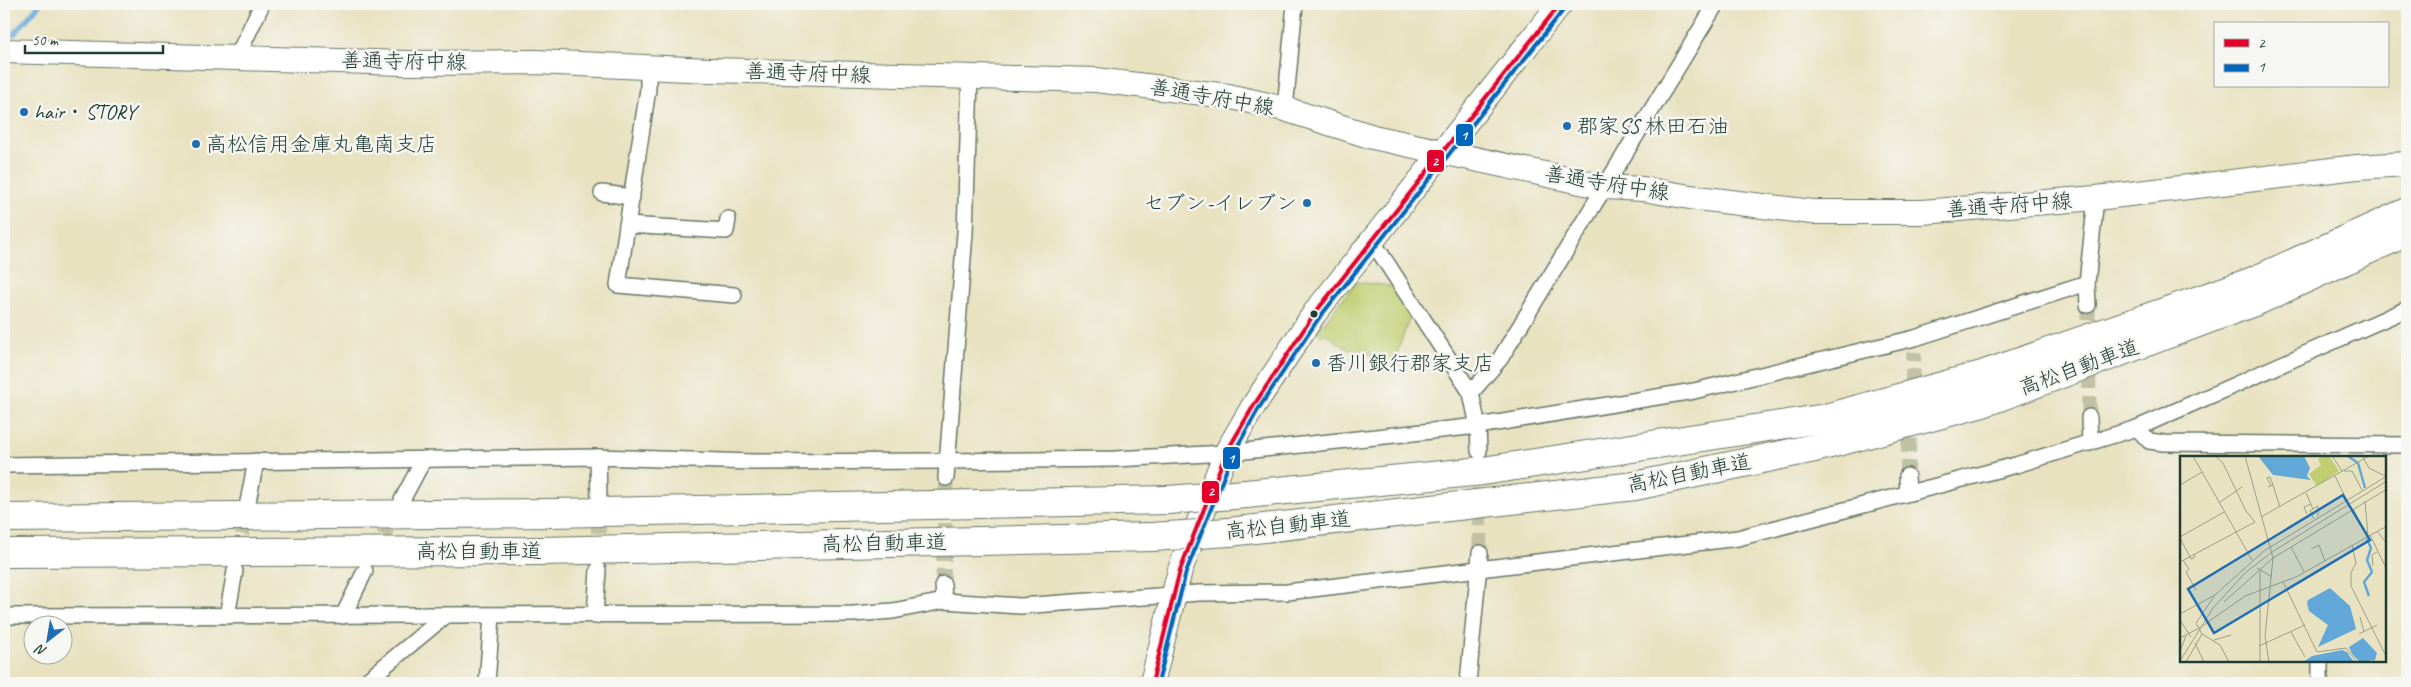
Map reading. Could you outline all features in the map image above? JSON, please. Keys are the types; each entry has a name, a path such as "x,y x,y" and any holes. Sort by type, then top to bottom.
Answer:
{"highway":[{"name":"高松自動車道","path":"4,518 551,513 1168,500 1483,471 1826,418 1982,375 2251,282 2407,212"},
{"name":"高松自動車道","path":"4,553 541,551 1152,537 1229,532 1635,486 1819,447 1983,402 2257,302 2407,232"}],"main road":[{"path":"1152,683 1172,595 1226,453 1257,400 1314,314 1560,4"},
{"name":"善通寺府中線","path":"4,51 405,63 536,62 709,70 1096,80 1228,96 1285,109 1373,137 1604,187 1644,189 1690,197 1812,212 1922,212 2096,198 2357,167 2407,164"}],"street":[{"path":"237,57 262,4"},
{"path":"1285,109 1295,4"},
{"path":"1471,393 1500,359 1716,4"},
{"path":"648,66 648,89 618,285 734,295"},
{"path":"946,478 965,233 970,78"},
{"path":"602,193 632,197"},
{"path":"2088,305 2087,283 2096,198"},
{"path":"627,225 726,231 728,219"},
{"path":"1373,242 1471,393 1478,426 1479,451"},
{"path":"4,465 598,457 753,462 946,461 1115,459 1226,453 1478,426 1694,391 1915,345 2087,283"},
{"path":"4,616 853,614 893,611 944,601 1020,606 1205,592 1287,592 1478,571 1738,538 2090,443 2137,428 2407,309"},
{"path":"2089,417 2090,443"},
{"path":"2137,428 2149,441 2164,443 2407,445"},
{"path":"598,457 599,499"},
{"path":"402,500 424,459"},
{"path":"248,502 256,461"},
{"path":"1907,476 1908,493"},
{"path":"1468,683 1480,553"},
{"path":"595,616 598,570"},
{"path":"226,616 235,571"},
{"path":"343,616 365,571"},
{"path":"944,584 944,601"},
{"path":"364,683 445,616"},
{"path":"487,683 492,616"},
{"path":"2320,662 2320,683"}],"green space":[{"path":"1356,282 1391,286 1410,316 1394,362 1344,347 1325,333 1322,336 1317,332"}],"waterway":[{"path":"14,34 40,4"}],"tunnel":[{"path":"2088,305 2089,417"},
{"path":"1907,476 1914,352"},
{"path":"1479,465 1480,553"},
{"path":"943,584 946,478"},
{"path":"598,556 599,507"},
{"path":"373,556 396,510"},
{"path":"238,557 246,511"}],"transit line":[{"name":"2","path":"1152,683 1180,570 1226,453 1254,405 1314,314 1560,4"},
{"name":"1","path":"1158,683 1186,572 1232,456 1259,408 1319,318 1565,8"}],"place":[{"name":"hair・STORY","path":"24,112"},
{"name":"郡家SS 林田石油","path":"1567,126"},
{"name":"高松信用金庫丸亀南支店","path":"196,144"},
{"name":"セブン-イレブン","path":"1307,203"},
{"name":"香川銀行郡家支店","path":"1316,363"}]}
